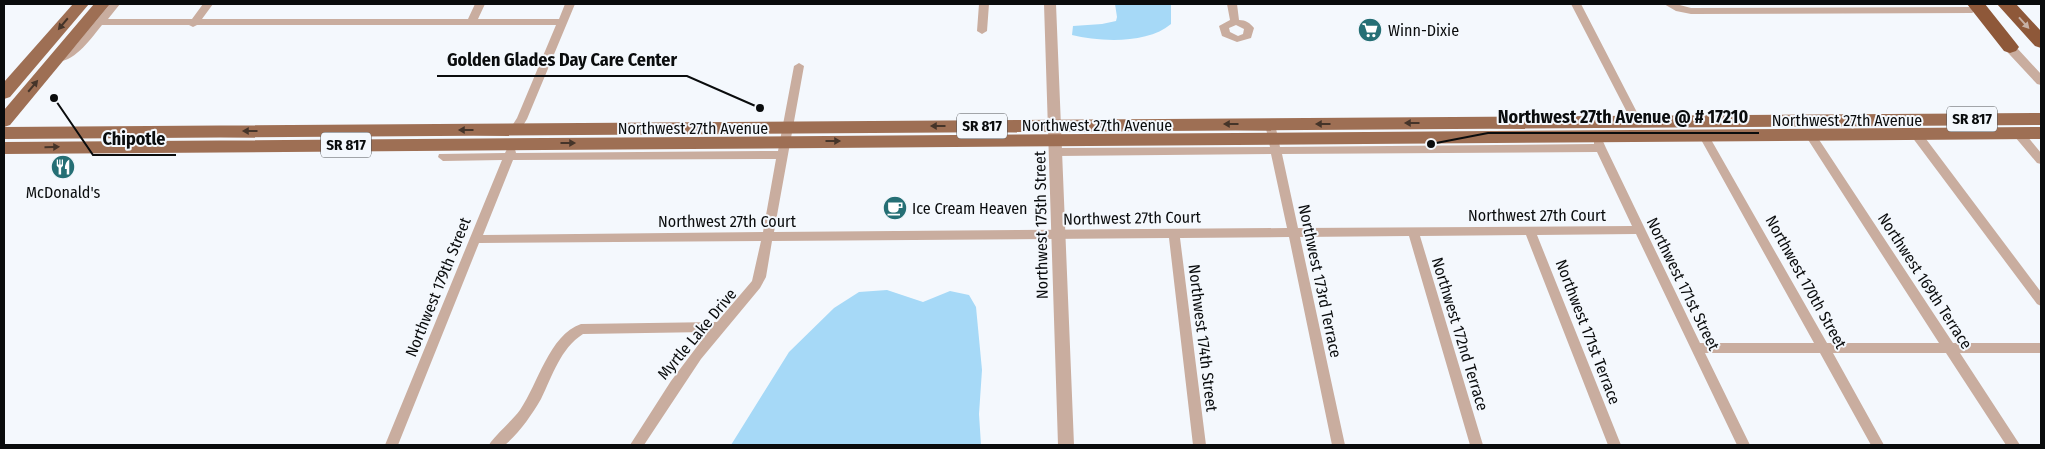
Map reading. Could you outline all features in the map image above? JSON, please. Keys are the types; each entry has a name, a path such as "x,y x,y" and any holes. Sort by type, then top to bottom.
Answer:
{"highway":[{"path":"2006,4 2041,42"},
{"path":"2025,4 2041,21"},
{"path":"1972,6 2010,47"}],"main road":[{"path":"4,93 80,4"},
{"path":"4,121 56,59 99,13"},
{"name":"Northwest 27th Avenue","path":"4,148 291,138 477,144 1273,138 1636,122 2041,119"},
{"path":"1771,135 1794,127 1794,121"},
{"path":"1810,135 1814,128 1836,121"},
{"path":"1601,140 1630,128 1636,122"},
{"name":"Northwest 27th Avenue","path":"4,133 514,143 526,136 553,129 785,141"},
{"name":"Northwest 27th Avenue","path":"1455,130 1601,140 1771,135 2041,134"}],"street":[{"path":"99,13 115,4"},
{"path":"193,24 208,4"},
{"path":"472,21 480,4"},
{"name":"Northwest 179th Street","path":"391,445 570,4"},
{"path":"982,31 984,4"},
{"name":"Northwest 175th Street","path":"1050,4 1057,139 1058,235 1066,445"},
{"path":"1232,4 1235,22"},
{"path":"1576,4 1636,122"},
{"path":"1669,4 1679,9 1691,11 1776,7 1972,6"},
{"path":"99,13 193,24 562,22"},
{"path":"2010,47 2041,81"},
{"name":"Myrtle Lake Drive","path":"637,445 671,389 719,327 746,301 755,289 760,277 798,66"},
{"path":"1916,134 2041,301"},
{"path":"2019,134 2041,160"},
{"name":"Northwest 169th Terrace","path":"1810,135 2013,445"},
{"name":"Northwest 170th Street","path":"1704,136 1878,445"},
{"path":"1273,138 1601,140"},
{"name":"Northwest 173rd Terrace","path":"1273,138 1339,445"},
{"name":"Northwest 171st Street","path":"1601,140 1639,230 1743,445"},
{"path":"443,157 514,143"},
{"name":"Northwest 27th Court","path":"475,239 1639,230"},
{"name":"Northwest 171st Terrace","path":"1530,231 1614,445"},
{"name":"Northwest 172nd Terrace","path":"1413,232 1477,445"},
{"name":"Northwest 174th Street","path":"1174,234 1200,445"},
{"path":"496,445 518,423 532,403 563,343 572,333 581,329 719,327"},
{"path":"1697,348 2041,348"}],"water":[{"path":"1115,4 1171,4 1171,24 1161,31 1150,35 1123,40 1096,39 1072,35 1073,26 1116,21"},
{"path":"887,290 923,302 950,291 969,295 976,307 982,370 979,414 981,445 731,445 789,352 834,308 859,292"}],"place":[{"name":"Winn-Dixie","path":"1370,30"},
{"name":"Chipotle","path":"54,98"},
{"name":"Golden Glades Day Care Center","path":"760,108"},
{"name":"Northwest 27th Avenue @ # 17210","path":"1431,144"},
{"name":"McDonald's","path":"63,167"},
{"name":"Ice Cream Heaven","path":"895,208"}]}
